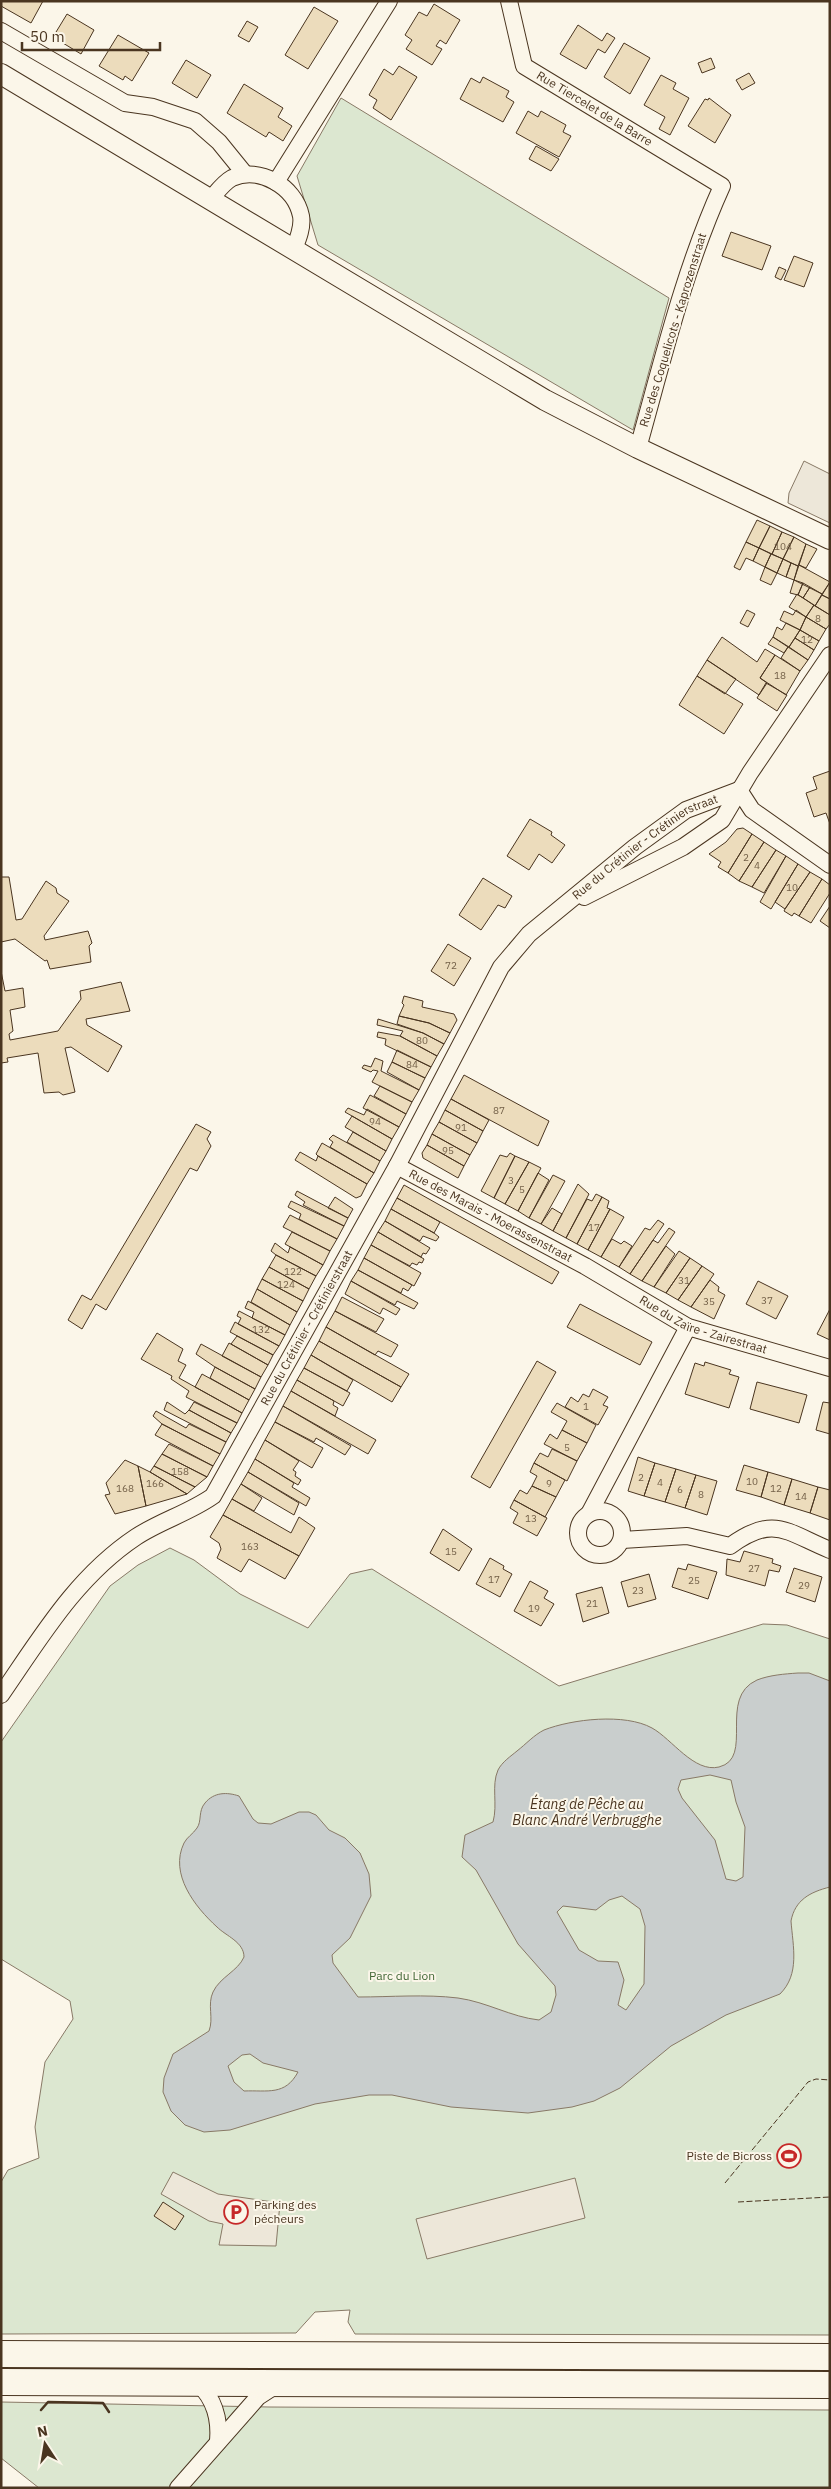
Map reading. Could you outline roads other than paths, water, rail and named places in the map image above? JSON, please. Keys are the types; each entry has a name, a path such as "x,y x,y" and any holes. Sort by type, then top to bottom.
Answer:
{"main road":[{"path":"1,2354 830,2357"},
{"path":"1,2382 830,2385"}],"street":[{"path":"276,182 389,1"},
{"name":"Rue Tiercelet de la Barre","path":"509,1 524,66 722,186"},
{"path":"1,31 125,103 153,107 194,121 219,142 245,174"},
{"path":"1,74 545,400 638,448 830,539"},
{"path":"210,200 226,182 245,174 263,175 283,186 294,201 301,216 299,236 294,250"},
{"name":"Rue des Coquelicots - Kaprozenstraat","path":"638,448 693,254 722,186"},
{"name":"Rue du Crétinier - Crétinierstraat","path":"555,912 683,847 722,820 739,790 830,656"},
{"path":"739,790 752,810 830,865"},
{"name":"Rue du Crétinier - Crétinierstraat","path":"1,1695 74,1591 93,1571 137,1536 187,1512 213,1496 398,1166 502,967 529,934 635,847 686,810 739,790"},
{"name":"Rue des Marais - Moerassenstraat","path":"398,1166 585,1266"},
{"name":"Rue du Zaïre - Zairestraat","path":"585,1266 688,1327 830,1368"},
{"path":"590,1512 605,1511 615,1516 622,1526 622,1540 617,1548 607,1555 590,1555 582,1548 576,1534 581,1520 590,1512 688,1327"},
{"path":"622,1540 687,1536 730,1546 746,1534 763,1528 778,1528 830,1550"},
{"path":"198,2383 209,2396 215,2409 219,2424 218,2442"},
{"path":"178,2488 262,2393 280,2383"}],"water":[{"name":"Étang de Pêche au Blanc André Verbrugghe","path":"793,1673 809,1673 830,1681 830,1887 816,1891 804,1898 793,1914 791,1921 794,1950 793,1969 786,1986 780,1994 726,2015 671,2046 620,2088 594,2101 572,2107 528,2113 451,2107 392,2095 369,2095 315,2104 230,2130 204,2132 185,2125 171,2111 163,2092 164,2078 173,2054 209,2031 213,1992 244,1957 238,1943 217,1927 200,1910 182,1878 180,1855 184,1843 197,1828 203,1806 209,1799 221,1794 239,1796 253,1819 258,1823 271,1824 299,1812 309,1812 316,1815 329,1830 345,1838 360,1853 369,1874 371,1896 350,1938 332,1955 333,1963 358,1997 421,1996 458,1998 539,2020 551,2012 556,1995 555,1986 518,1944 476,1870 462,1857 465,1835 493,1822 495,1782 500,1767 509,1757 544,1730 569,1723 613,1719 641,1723 660,1733 692,1760 701,1765 719,1767 729,1761 734,1752 739,1700 745,1689 762,1678","holes":["710,1775 731,1780 745,1827 743,1877 736,1881 726,1879 715,1840 682,1798 678,1789 681,1780","622,1896 640,1909 645,1926 644,1984 626,2010 618,2005 624,1980 618,1962 598,1961 579,1950 557,1912 563,1906 596,1910 609,1900","250,2054 263,2063 298,2072 293,2080 282,2088 268,2091 244,2091 234,2082 228,2066 242,2055"]}],"place":[{"name":"Piste de Bicross","path":"789,2156"},
{"name":"Parking des pécheurs","path":"236,2212"}],"park label":[{"name":"Parc du Lion","path":"402,1976"}]}
